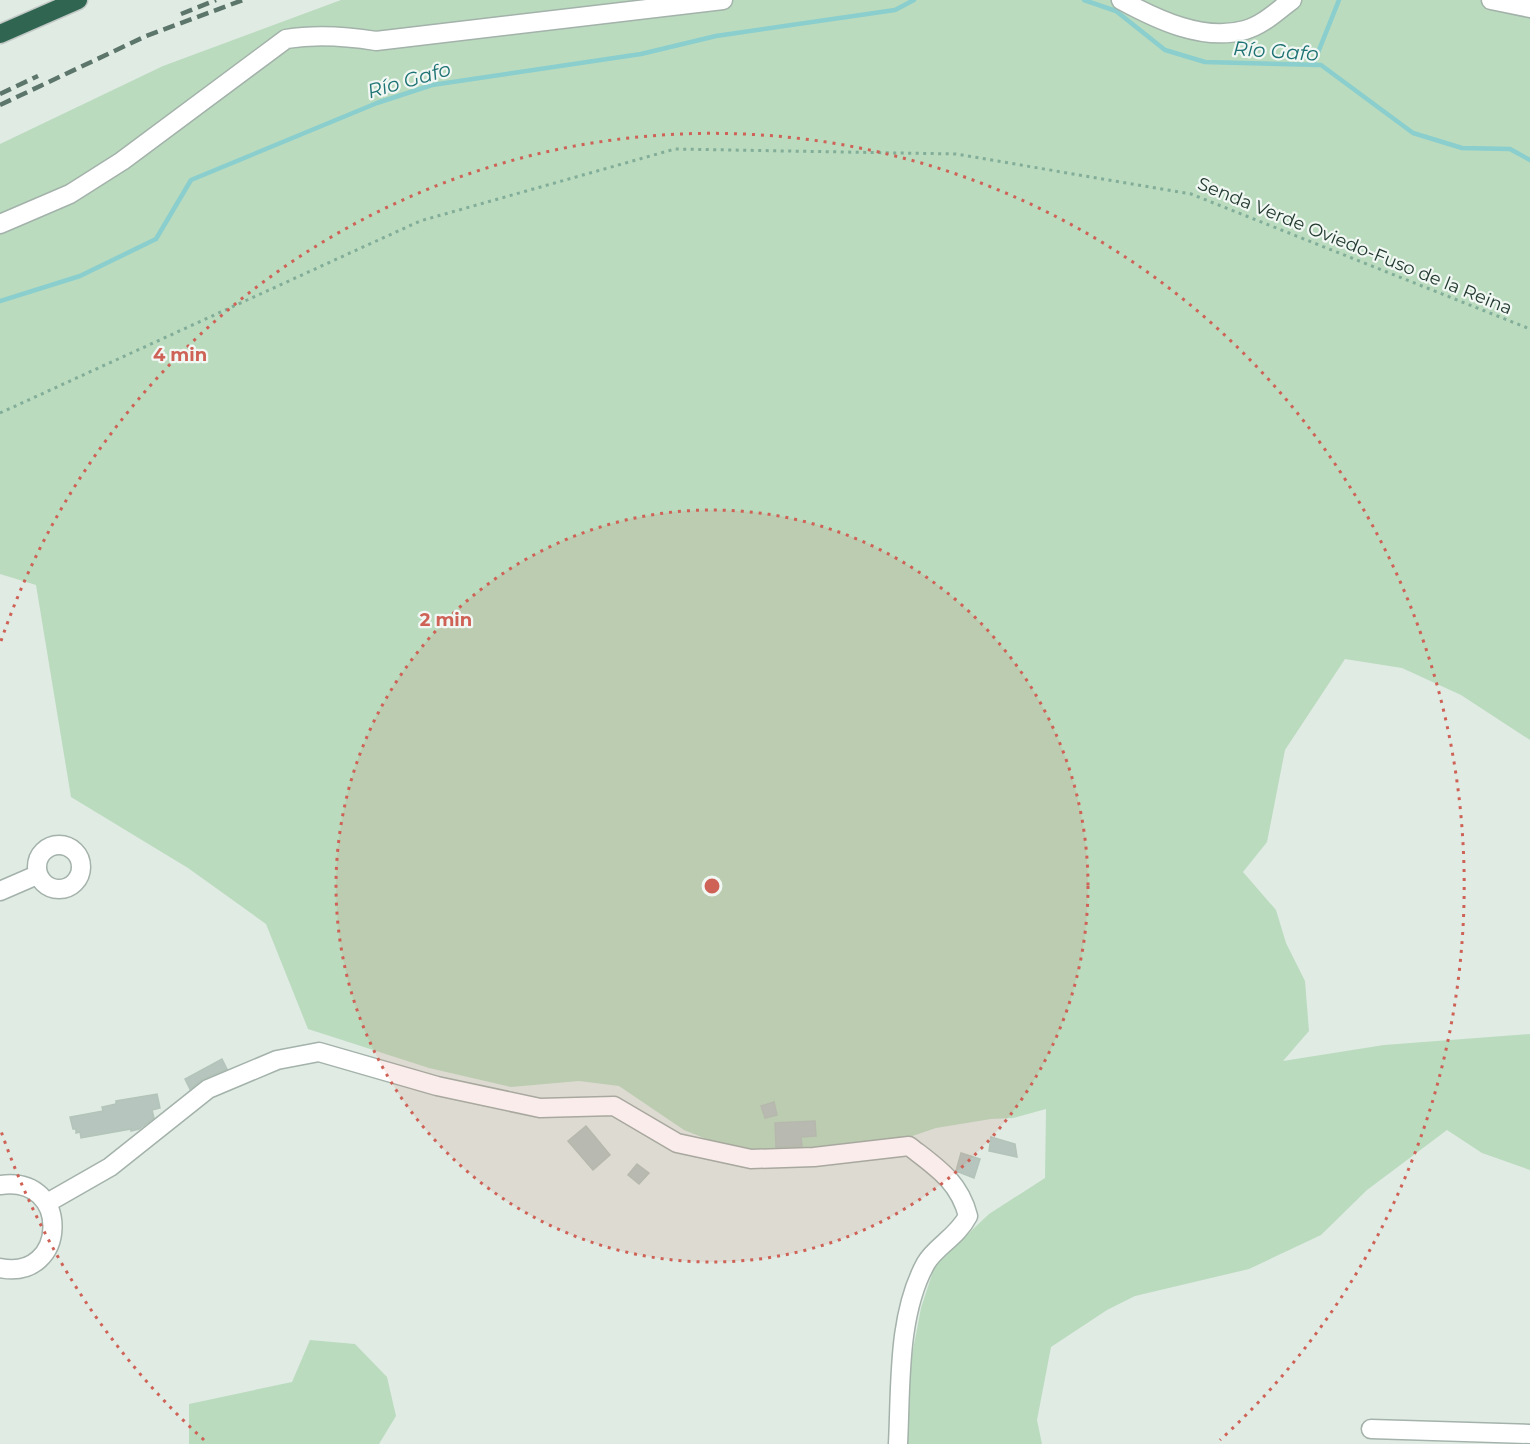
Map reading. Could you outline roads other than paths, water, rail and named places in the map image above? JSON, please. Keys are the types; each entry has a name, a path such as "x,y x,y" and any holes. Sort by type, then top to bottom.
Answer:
{"highway":[{"path":"0,34 78,0"}],"street":[{"path":"0,224 70,194 122,161 285,39 306,35 376,40 723,0"},
{"path":"1121,0 1167,24 1221,33 1245,30 1265,21 1292,0"},
{"path":"1491,0 1530,8"},
{"path":"0,891 37,875"},
{"path":"47,1203 110,1167 208,1089 278,1060 319,1052 437,1086 540,1108 614,1106 677,1143 751,1159 814,1157 909,1146 939,1169 963,1195 968,1216 960,1231 927,1261 914,1293 906,1331 898,1444"},
{"path":"0,1185 12,1183 35,1191 47,1203 54,1221 52,1238 45,1252 35,1263 21,1268 0,1268"},
{"path":"1371,1429 1530,1434"}],"waterway":[{"name":"Río Gafo","path":"0,301 80,276 156,239 191,180 377,103 432,85 641,54 716,36 895,10 914,0"},
{"name":"Río Gafo","path":"1084,0 1116,11 1165,50 1205,62 1321,65 1413,133 1462,148 1510,149 1530,160"},
{"path":"1313,65 1339,0"}],"railway":[{"path":"181,14 216,0"},
{"path":"0,105 146,36 243,0"},
{"path":"0,94 38,76"}]}
